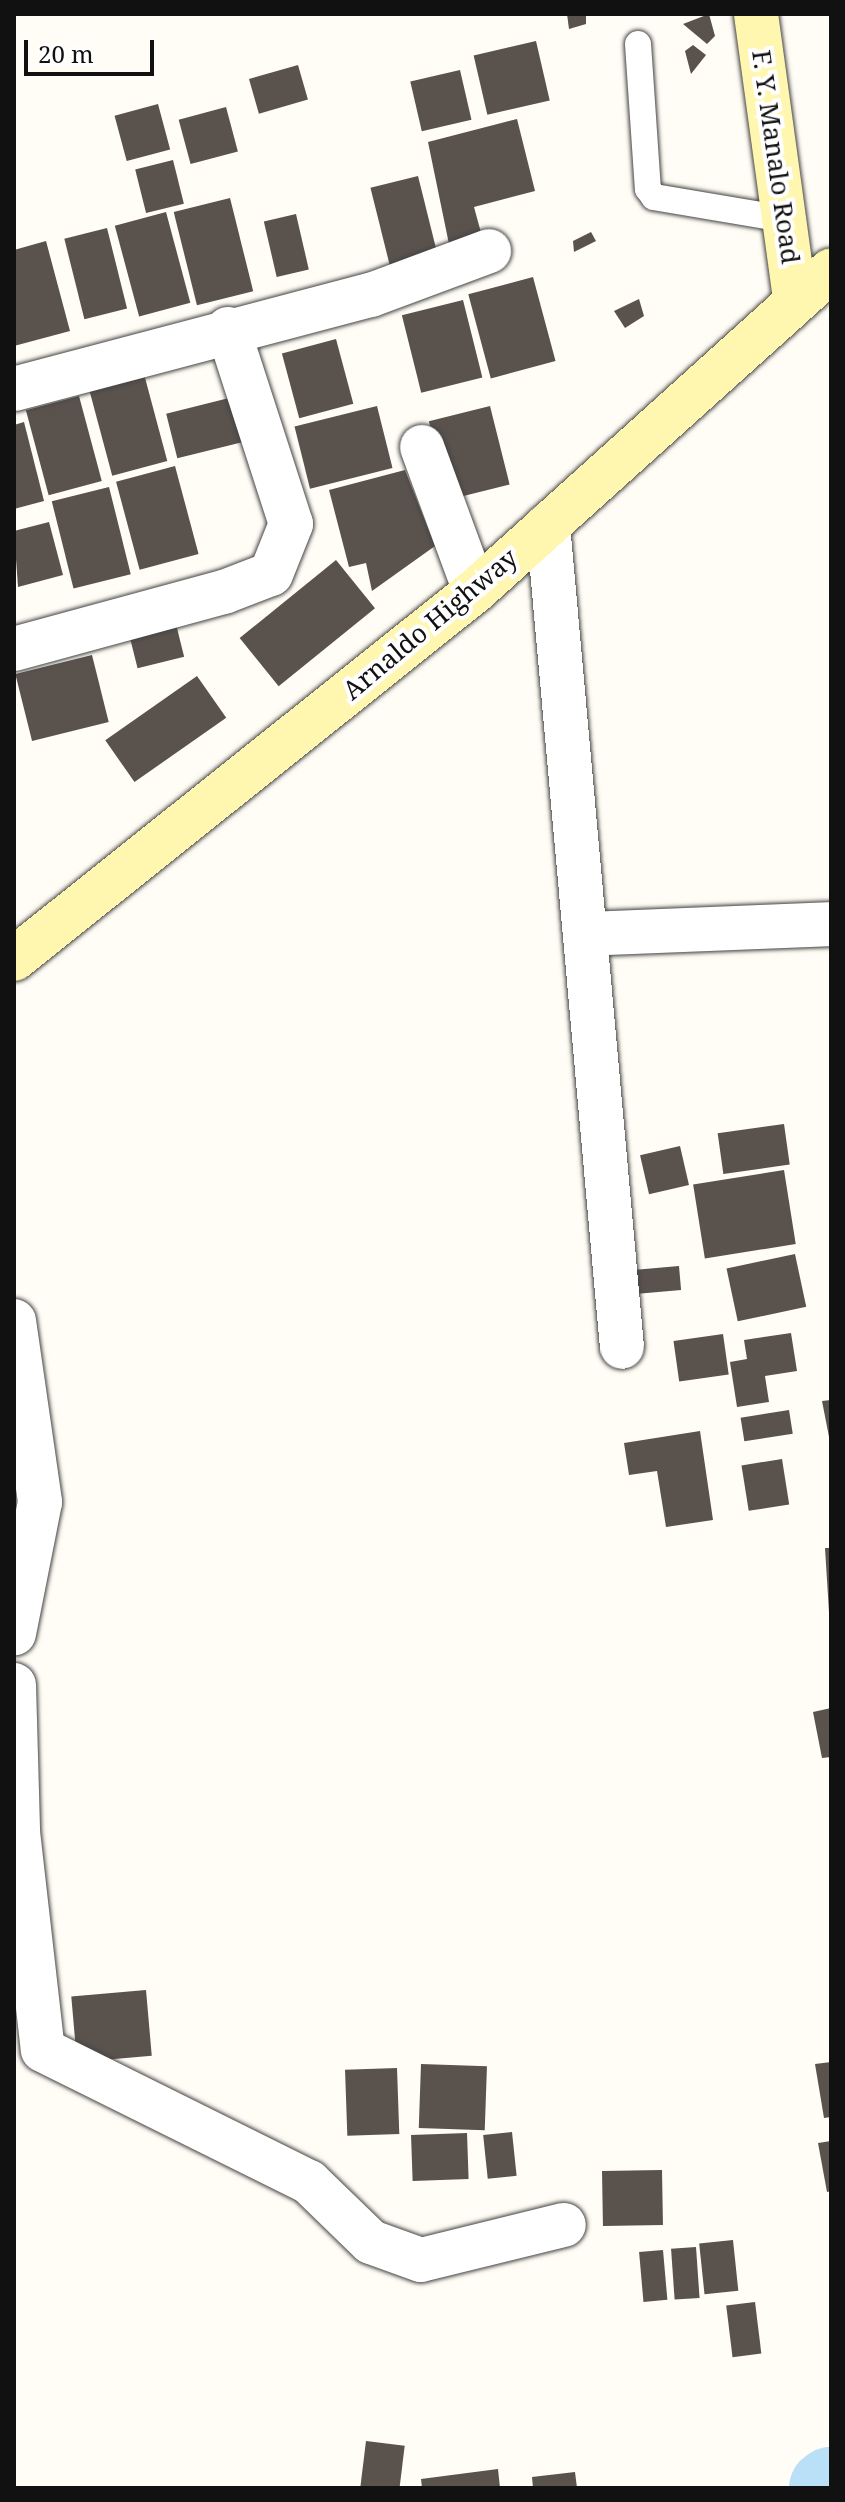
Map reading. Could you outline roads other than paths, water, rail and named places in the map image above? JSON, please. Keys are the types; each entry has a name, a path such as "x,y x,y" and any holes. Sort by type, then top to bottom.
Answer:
{"main road":[{"name":"F. Y. Manalo Road","path":"756,14 795,300"},
{"name":"Arnaldo Highway","path":"14,959 475,591 795,300 831,271"}],"street":[{"path":"14,389 228,329 371,295 489,251"},
{"path":"14,649 224,592 271,574 291,524 228,329"},
{"path":"422,447 475,591"},
{"path":"548,525 622,1347"},
{"path":"585,934 831,924"},
{"path":"14,1321 40,1502 14,1633"},
{"path":"14,1685 18,1832 43,2050 309,2182 371,2242 421,2260 564,2225"}],"lane":[{"path":"638,44 648,189 654,197 784,219"}]}
